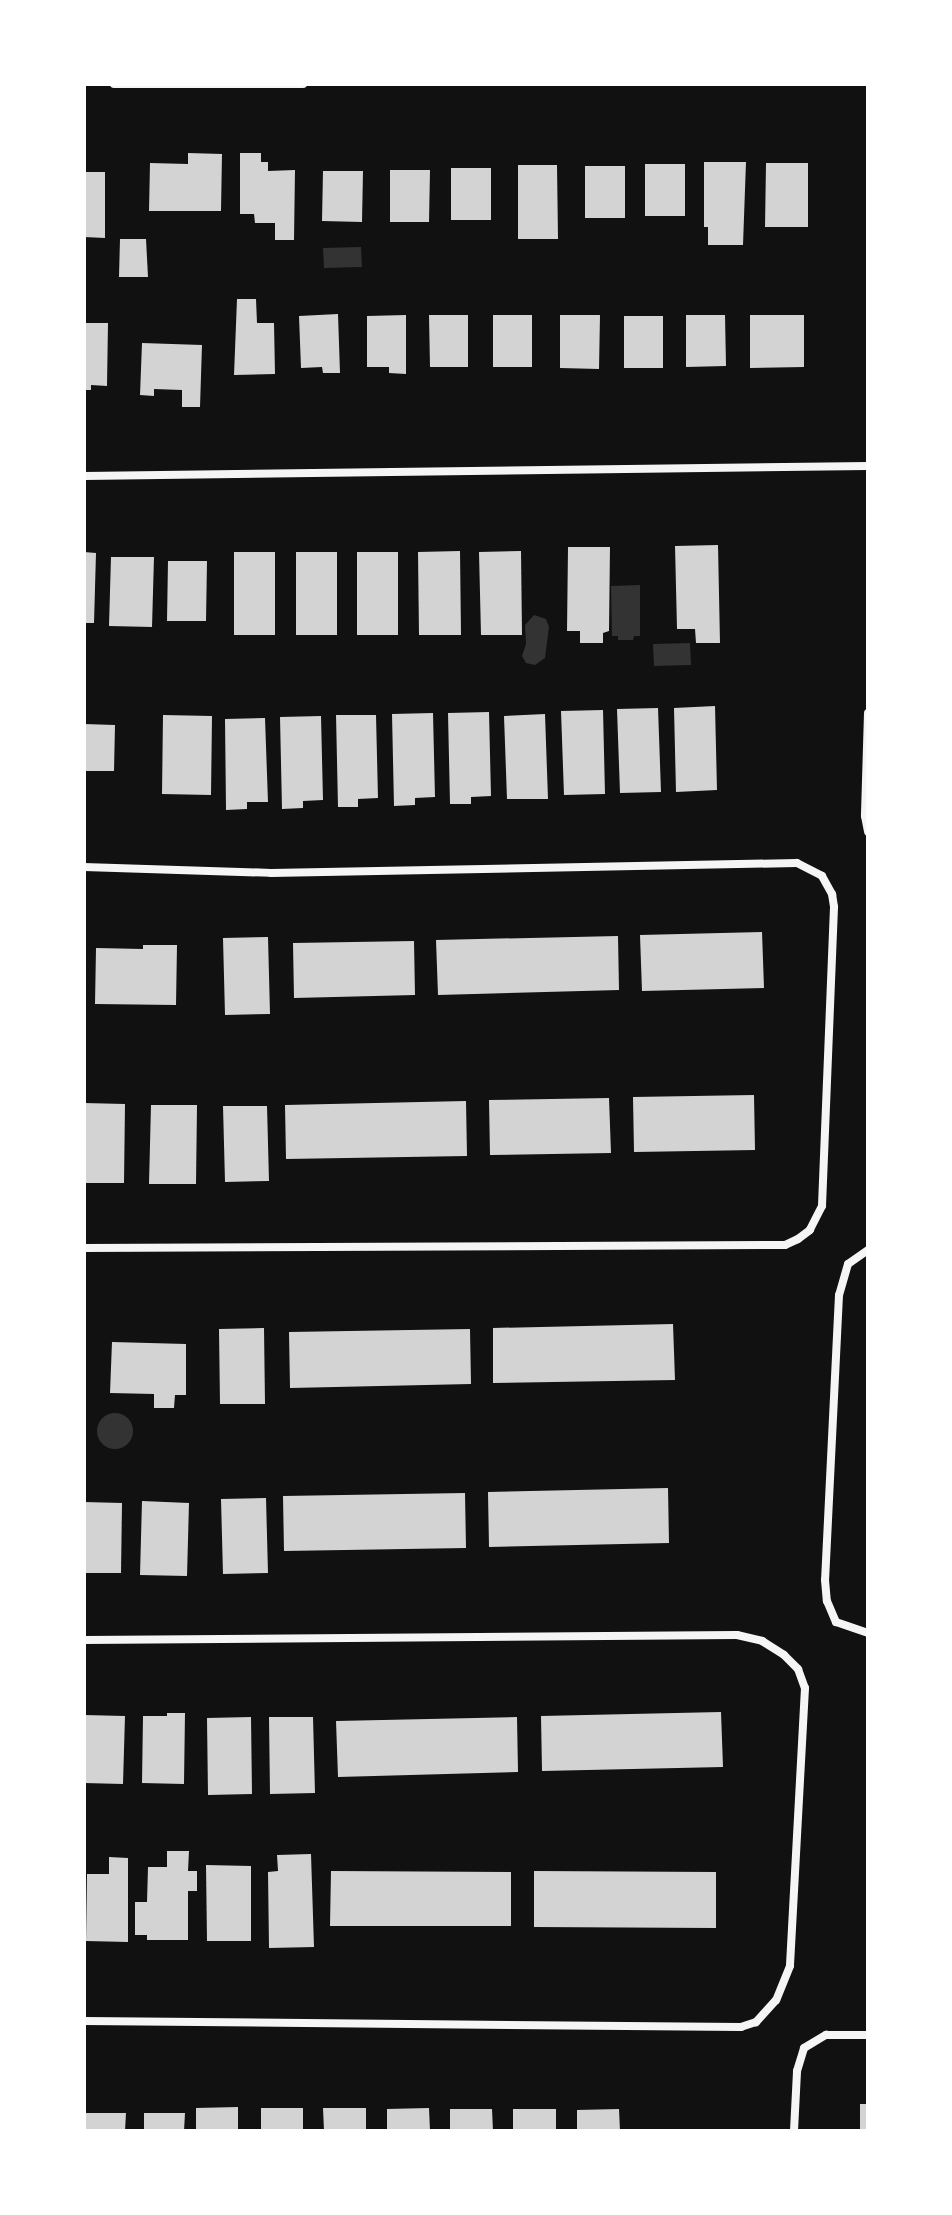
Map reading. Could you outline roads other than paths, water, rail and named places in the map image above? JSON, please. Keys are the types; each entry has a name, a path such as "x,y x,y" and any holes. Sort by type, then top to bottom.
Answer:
{"street":[{"path":"114,84 303,84"},
{"path":"84,476 868,466"},
{"path":"868,713 865,816 868,832"},
{"path":"84,867 271,873 797,863 816,871 828,882 834,907 822,1206 810,1230 785,1245 84,1248"},
{"path":"868,1250 848,1264 839,1295 825,1580 827,1601 836,1622 868,1633"},
{"path":"84,1640 737,1635 762,1641 784,1655 798,1669 805,1688 790,1966 783,1988 767,2013 741,2027 84,2021"},
{"path":"794,2131 797,2071 804,2048 826,2035 868,2035"}]}
